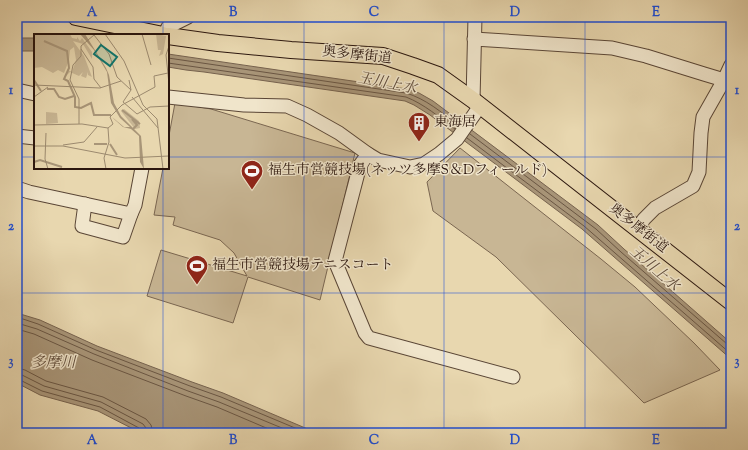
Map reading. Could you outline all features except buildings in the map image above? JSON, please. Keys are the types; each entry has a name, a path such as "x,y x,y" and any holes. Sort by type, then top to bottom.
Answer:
{"main road":[{"path":"76,17 159,34"},
{"name":"奥多摩街道","path":"169,36 218,43 292,50 383,56 438,75 573,178 731,302"}],"street":[{"path":"164,34 168,27 188,17"},
{"path":"169,97 244,105 287,106 307,115 339,133 378,160 410,167 424,164 439,154 456,139 477,106 474,39 475,17"},
{"path":"474,39 612,48 646,56 728,83"},
{"path":"637,229 644,219 656,208 693,186 699,172 703,117 728,83 731,65"},
{"path":"17,90 34,94"},
{"path":"17,136 34,138"},
{"path":"368,154 360,165 335,261 365,333 369,338 513,377"},
{"path":"85,204 82,226 123,238 131,214 136,205 142,169"},
{"path":"17,188 29,192 131,214"}],"shaded area":[{"name":"福生市営競技場(ネッツ多摩S＆Dフィールド)","path":"175,103 211,109 355,153 320,300 248,277 233,323 147,296 161,250 247,276 234,253 220,240 173,225 175,217 154,215 163,169 169,169 169,136"},
{"path":"460,148 635,287 720,370 644,403 496,257 433,211 427,182"}],"water":[{"path":"17,38 34,38 34,51 17,51"},
{"path":"169,54 407,89 419,93 433,101 598,225 731,343 731,359 582,229 430,115 414,105 405,101 169,67"},
{"name":"多摩川","path":"17,313 40,320 97,346 223,393 317,433 141,433 98,411 40,395 17,383"}],"place":[{"name":"東海居","path":"419,142"},
{"name":"福生市営競技場(ネッツ多摩S＆Dフィールド)","path":"252,190"},
{"name":"福生市営競技場テニスコート","path":"197,286"}],"water label":[{"name":"玉川上水","path":"387,84"},
{"name":"玉川上水","path":"654,269"}]}
